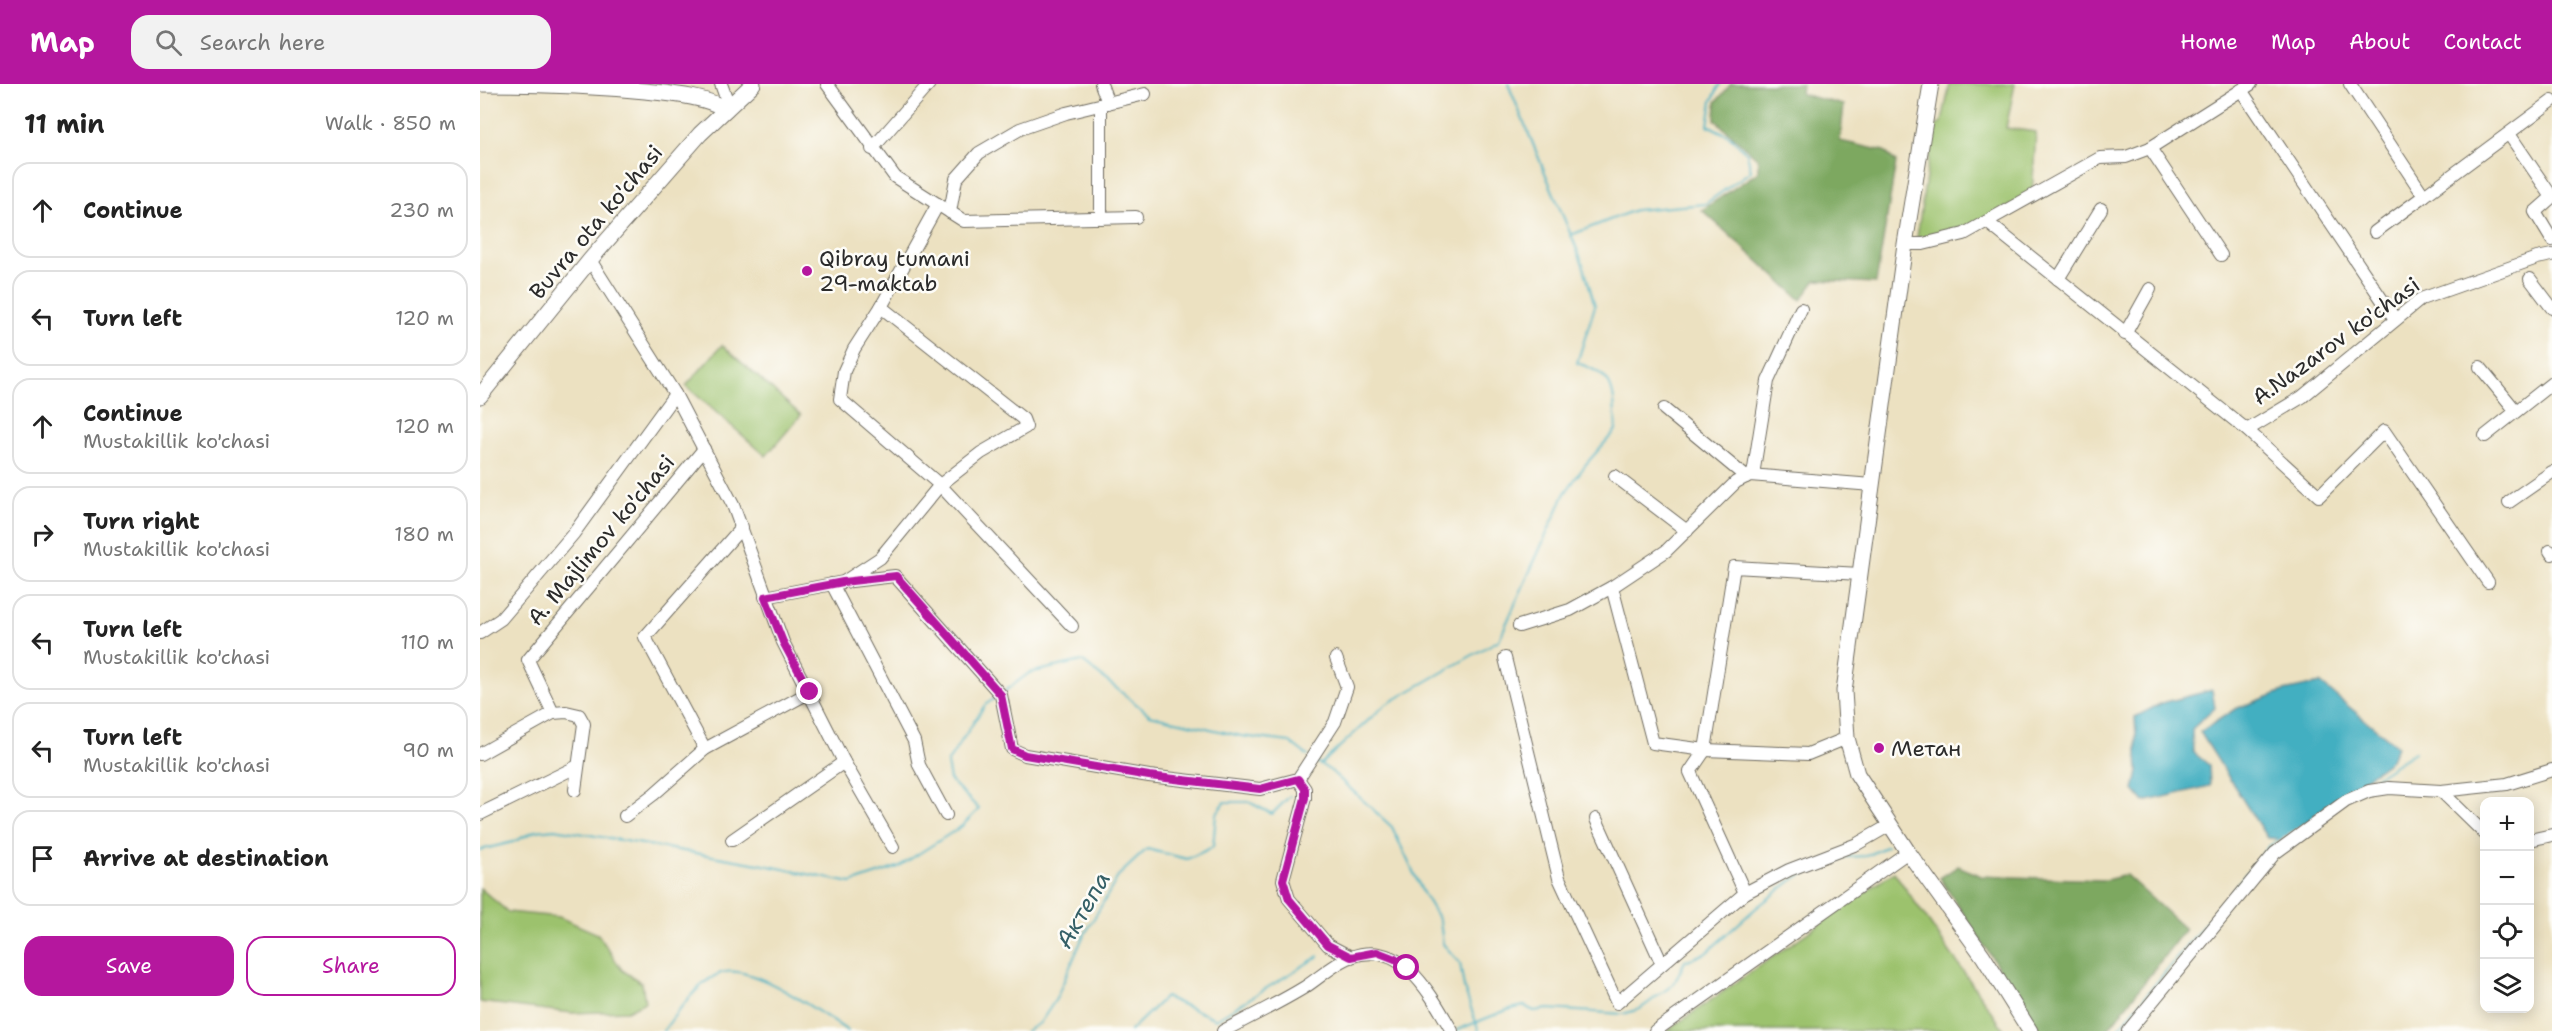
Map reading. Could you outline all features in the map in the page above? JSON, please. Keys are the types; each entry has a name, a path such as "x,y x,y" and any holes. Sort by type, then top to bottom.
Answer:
{"main road":[{"path":"480,84 558,84 610,88 675,95 728,108"},
{"name":"Buvra ota ko'chasi","path":"480,396 590,260 700,134 753,84"},
{"path":"1931,84 1905,244 1844,691 1847,738 1857,774 1908,852 1983,957 2030,1031"}],"street":[{"path":"721,84 728,108"},
{"path":"827,84 872,149 895,177 964,221 1136,217"},
{"path":"872,149 929,84"},
{"path":"1101,84 1104,104 1101,218"},
{"path":"2350,84 2424,196"},
{"path":"1905,244 1923,244 1964,234 2100,158 2126,157 2150,148 2246,87 2395,319"},
{"path":"950,212 956,178 979,153 1020,129 1066,113 1145,94"},
{"path":"2375,232 2552,101"},
{"path":"2509,134 2552,197 2535,212 2552,240"},
{"path":"2150,148 2221,255"},
{"path":"938,204 881,307 854,349 844,371 840,399 940,485 1072,626"},
{"path":"2058,279 2101,209"},
{"path":"1987,222 2247,430 2319,495 2384,431 2488,582"},
{"name":"A.Nazarov ko'chasi","path":"2247,430 2302,397 2421,299 2537,258 2552,255"},
{"name":"A. Majlimov ko'chasi","path":"553,713 528,660 704,449 675,394 590,260"},
{"path":"2530,279 2552,308"},
{"path":"2125,334 2150,289"},
{"path":"838,583 880,558 940,485 981,453 1026,428 1023,419 881,307"},
{"path":"1749,476 1768,381 1801,309"},
{"path":"2480,367 2516,411"},
{"path":"2485,436 2552,382"},
{"name":"A. Majlimov ko'chasi","path":"480,633 501,619 574,534 675,394"},
{"path":"1664,409 1749,476"},
{"path":"704,449 742,526 765,597 783,642 844,762 893,847"},
{"path":"2509,502 2552,471"},
{"path":"1615,476 1686,531"},
{"path":"1520,626 1570,610 1612,587 1666,551 1736,482 1749,476 1872,485"},
{"path":"705,749 645,636 742,526"},
{"path":"1746,893 1690,772 1705,750 1734,567 1860,574"},
{"path":"765,597 838,583 896,576 1001,695 1012,749 1025,755 1149,776 1260,789 1298,779 1335,722 1347,687 1336,658"},
{"path":"838,583 914,741 919,765 946,815"},
{"path":"1612,587 1653,743 1705,750 1808,754 1847,738"},
{"path":"1505,658 1559,879 1617,1003 1746,893 1789,870 1857,844 1890,825"},
{"path":"625,816 705,749 810,692"},
{"path":"480,754 553,713 566,712 579,715 584,724 575,790"},
{"path":"732,840 844,762"},
{"path":"480,814 578,766"},
{"path":"2128,1031 2275,853 2346,801 2369,790 2388,788 2441,791 2507,784 2552,770"},
{"path":"1298,779 1305,789 1305,798 1283,880 1289,899 1328,945 1351,957"},
{"path":"2441,791 2480,829"},
{"path":"1596,819 1662,964"},
{"path":"2534,839 2552,835"},
{"path":"1655,1031 1908,852"},
{"path":"1224,1031 1302,989 1351,957 1377,952 1395,959 1430,993 1452,1031"}],"green space":[{"path":"1731,84 1802,84 1801,94 1844,105 1840,141 1884,151 1896,162 1876,283 1816,280 1801,300 1702,210 1758,172 1758,159 1715,120 1716,102"},
{"path":"1950,84 2015,84 2006,128 2036,132 2032,195 1961,229 1931,237 1917,237 1933,130 1942,121"},
{"path":"722,345 801,415 766,456 686,386"},
{"path":"1958,866 1981,876 2106,880 2126,875 2185,929 2107,1031 2040,1031 1940,878"},
{"path":"1894,872 2005,1031 1667,1031"},
{"path":"480,888 508,912 559,917 598,934 622,970 642,983 645,1002 627,1011 572,1013 480,1002"}],"water":[{"path":"2320,683 2397,746 2391,760 2281,839 2267,838 2200,732 2235,709 2284,691"},
{"path":"2212,690 2215,708 2192,729 2193,752 2209,765 2210,786 2144,802 2134,790 2138,772 2135,717 2162,703"}],"waterway":[{"path":"1321,764 1385,705 1499,640 1565,493 1586,464 1616,430 1613,396 1607,380 1590,368 1577,363 1595,306 1583,264 1508,84"},
{"path":"1571,235 1635,210 1705,204 1751,171 1747,153 1729,136 1708,125 1712,101 1720,84"},
{"path":"1005,691 1029,673 1082,661 1150,715 1241,736 1290,742 1308,756"},
{"path":"480,850 513,842 535,831 555,829 759,864 851,883 898,867 962,826 979,809 950,780 947,763 985,705 998,696"},
{"path":"2354,791 2415,752"},
{"path":"1315,761 1331,771 1392,827 1423,893 1440,921 1443,944 1460,963 1464,988 1479,1031"},
{"name":"Актепа","path":"1026,1031 1040,1023 1056,999 1082,939 1119,875 1147,849 1187,859 1213,847 1216,814 1225,802 1249,802 1272,814 1290,796"},
{"path":"2117,1031 2269,846 2314,817"},
{"path":"1457,1030 1507,1010 1524,1006 1534,1011 1548,1009 1623,1014 1640,1009 1674,984 1685,961 1706,953 1756,908 1791,881 1816,867 1847,857 1867,856 1887,846"},
{"path":"1130,1031 1165,997 1216,1019 1319,956"},
{"name":"Актепа","path":"663,1031 704,983 721,973 734,972 750,975 786,991 848,1031"}],"place":[{"name":"Qibray tumani 29-maktab","path":"807,271"},
{"name":"Метан","path":"1879,748"}],"route":[{"path":"810,692 783,642 765,597 843,582 896,576 1001,695 1012,749 1025,755 1149,776 1260,789 1298,779 1305,789 1305,798 1283,880 1289,899 1328,945 1351,957 1377,952 1395,959 1407,968"}]}
